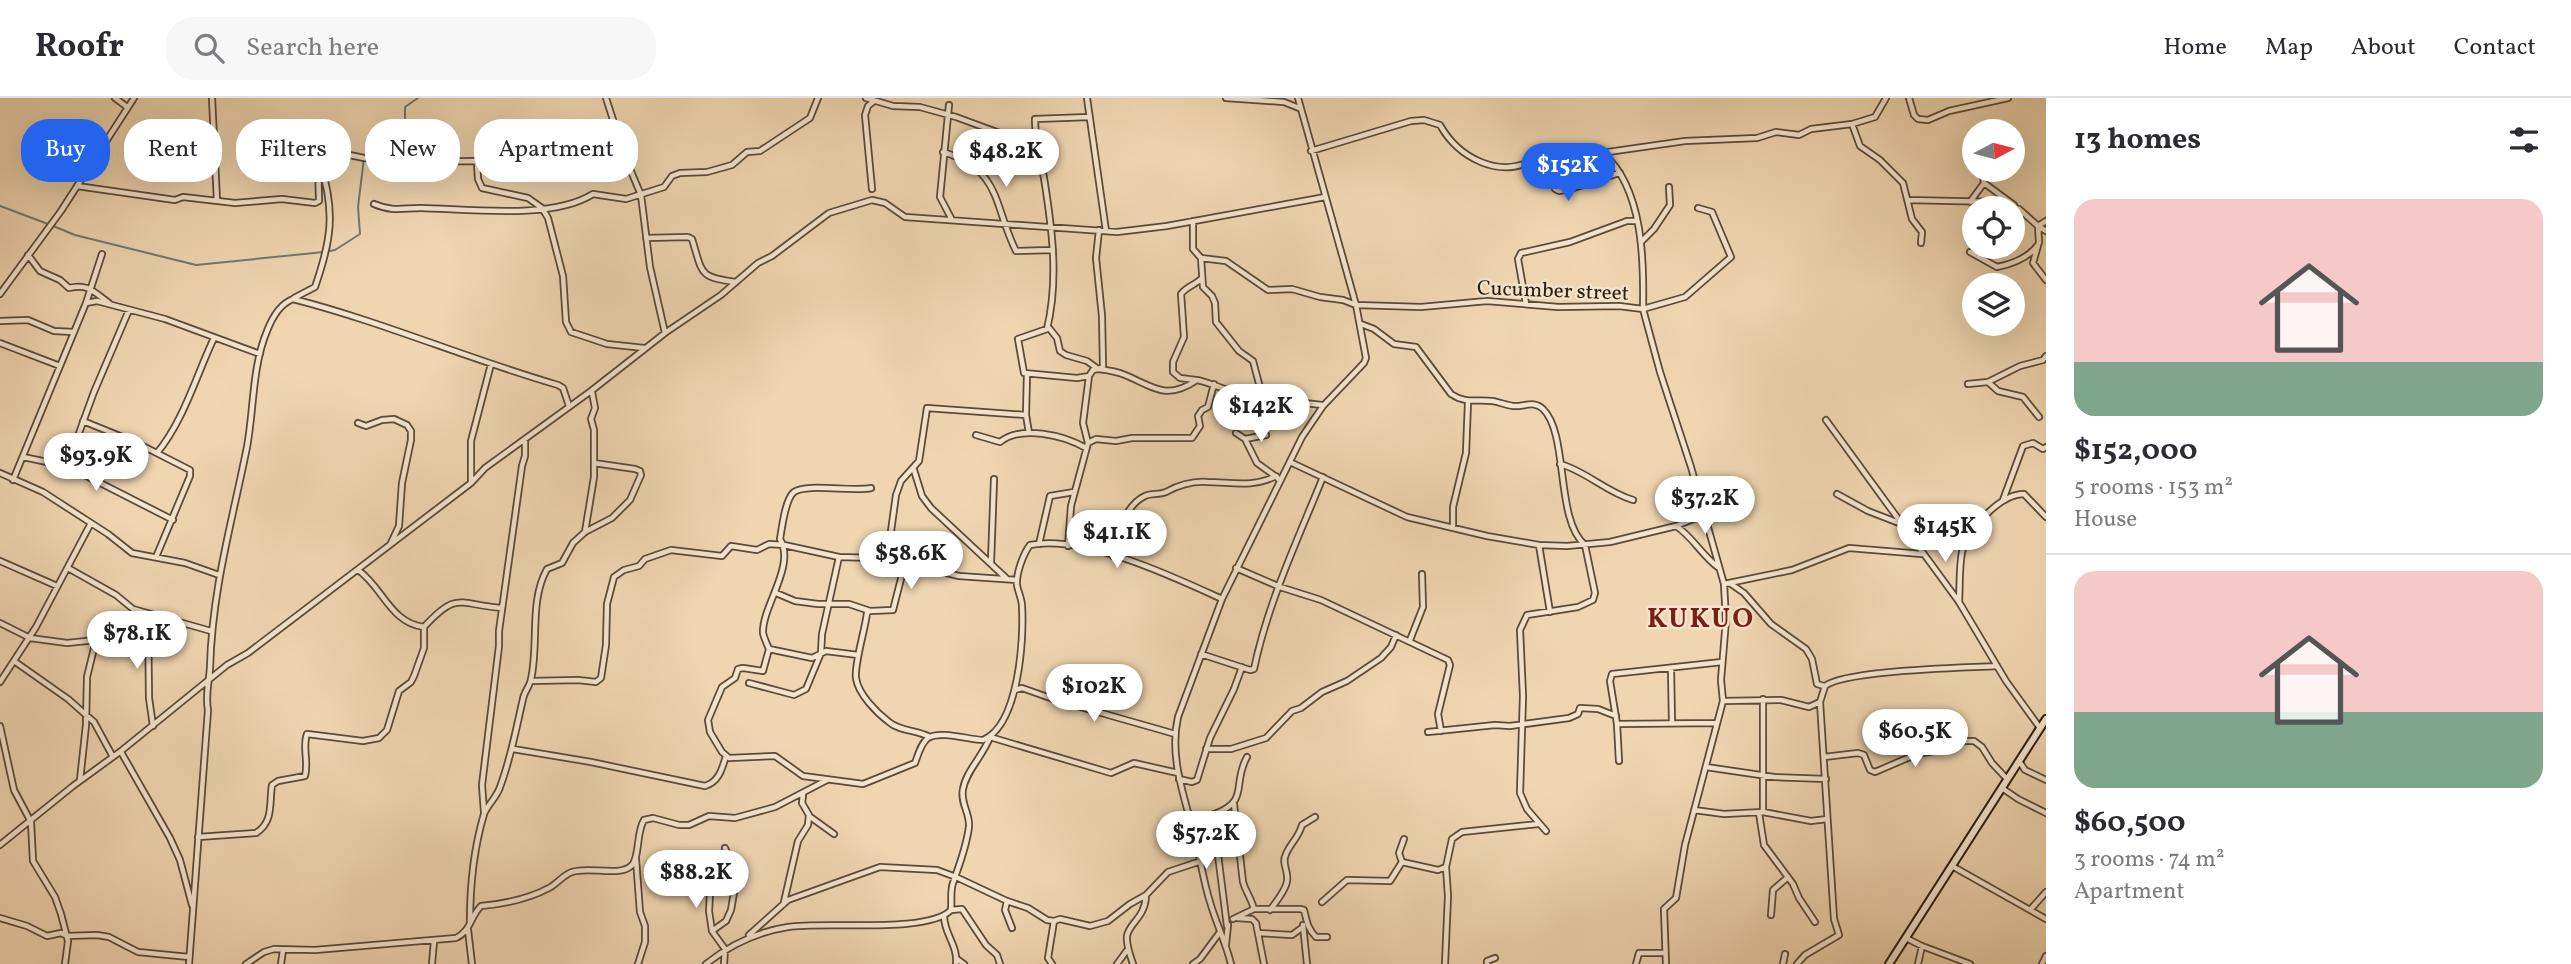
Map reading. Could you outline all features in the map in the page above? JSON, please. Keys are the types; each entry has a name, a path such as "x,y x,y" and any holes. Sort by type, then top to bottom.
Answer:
{"main road":[{"path":"1889,964 2046,719"}],"street":[{"path":"115,98 127,107"},
{"path":"0,294 54,220 134,98"},
{"path":"212,98 217,201"},
{"path":"606,98 625,157 641,195 650,267 665,333"},
{"path":"374,204 404,211 423,208 467,211 542,208 582,201 593,194 626,199 664,187 672,176 680,173 707,172 732,165 747,152 760,151 810,118 818,98"},
{"path":"866,98 893,106 920,107 947,115 991,129 1038,151"},
{"path":"1087,98 1106,231"},
{"path":"1226,98 1284,102 1300,108"},
{"path":"1230,964 1210,903 1179,776 1175,734 1181,706 1222,598 1278,479 1323,405 1365,361 1356,306 1298,98"},
{"path":"1311,151 1411,121 1424,120 1440,125 1463,154 1483,164 1509,168 1522,166 1534,159 1545,161 1685,141 1756,138 1776,132 1799,135 1811,128 1853,124 1875,117 1886,98"},
{"path":"1909,98 1914,115 1928,120 1949,111 2008,98"},
{"path":"872,189 865,115 874,100"},
{"path":"949,105 940,197 951,218"},
{"path":"1089,117 1035,119 1054,250 1048,327 1045,331 1018,339 1022,370 1027,374 1077,378 1089,376"},
{"path":"1853,124 1860,146 1881,160 1903,183 1912,219 1922,232 1921,243"},
{"path":"943,152 982,172 991,187 1016,251 1054,250"},
{"path":"1620,152 1618,166 1631,196 1641,243 1645,284 1643,309 1685,297 1731,257 1713,212 1698,208"},
{"path":"1603,153 1618,166"},
{"path":"351,155 414,162 475,161 482,188 523,196 542,208 548,218 563,276 566,321 571,332 607,344 645,348"},
{"path":"1545,161 1555,189 1559,191 1582,187 1588,182 1620,173"},
{"path":"76,186 138,196 245,203 282,199 316,203 319,201 319,182"},
{"path":"189,964 208,710 205,696 219,575 247,444 260,354 271,321 285,302 315,287 330,240 326,182"},
{"path":"1974,196 1984,183 2002,196"},
{"path":"1641,243 1670,205 1669,187"},
{"path":"0,845 227,665 248,653 471,483 485,468 737,282 758,262 772,256 830,213 872,200 885,203 905,217 951,218 1005,225 1106,231 1144,229 1325,197"},
{"path":"1908,200 1962,202"},
{"path":"2025,214 2046,231"},
{"path":"1193,221 1193,249 1201,258 1201,279 1203,287 1215,303 1216,322 1239,351 1252,361 1262,395"},
{"path":"1526,304 1518,260 1521,253 1570,242 1627,221 1636,221"},
{"path":"2038,226 2046,221"},
{"path":"2038,226 2039,242 2033,263 2046,280"},
{"path":"1068,545 1071,506 1087,446 1083,423 1089,376 1093,370 1103,367 1102,316 1096,258 1099,230"},
{"path":"646,238 688,237 692,239 701,272 711,279 737,282"},
{"path":"2025,256 2039,242"},
{"path":"13,480 86,303 102,254"},
{"path":"28,255 40,271 60,280 69,288 82,285 110,305"},
{"name":"Cucumber street","path":"1201,258 1226,261 1268,290 1292,289 1343,300 1356,306 1421,306 1487,301 1643,309 1720,568 1724,584 1726,620 1721,680 1723,701 1685,845 1676,898 1664,909 1666,964"},
{"path":"1982,259 1997,267 2021,259"},
{"path":"1201,279 1181,293 1184,337 1173,362 1174,372 1180,378 1262,395 1273,400 1323,405"},
{"path":"293,299 400,330 491,364 558,385 563,388 569,406"},
{"path":"86,303 97,301 164,319 260,354"},
{"path":"67,466 129,310"},
{"path":"0,321 28,320 54,331 74,332"},
{"path":"1360,324 1374,329 1394,344 1416,347 1451,394 1468,402 1488,400 1515,407 1530,404 1541,406 1553,426 1571,520 1579,540 1585,545 1595,593 1593,600 1583,606 1525,616 1520,630 1523,691 1520,793 1522,801 1546,831"},
{"path":"1048,327 1057,338 1060,351 1066,355 1087,361 1098,369 1125,375 1159,391 1183,388 1196,380"},
{"path":"157,453 178,419 214,338"},
{"path":"0,343 60,366"},
{"path":"1968,384 1988,382 2020,366 2043,360 2046,356"},
{"path":"471,483 471,441 483,404 491,364"},
{"path":"1027,374 1026,415 1029,433"},
{"path":"1988,382 1998,391 2023,397 2039,417"},
{"path":"1087,446 1096,439 1116,442 1132,438 1192,438 1200,426 1198,416 1208,407 1214,384"},
{"path":"584,532 594,477 591,419 595,408 592,391"},
{"path":"1453,528 1453,507 1466,453 1468,402"},
{"path":"887,560 896,495 901,481 919,461 928,408 1026,415"},
{"path":"358,423 366,426 394,419 407,425 411,431 402,483 399,526 391,544"},
{"path":"1826,420 1959,602 1997,666 2040,728"},
{"path":"83,421 190,470 173,520 156,557"},
{"path":"1236,433 1245,439 1257,463 1278,479"},
{"path":"976,435 1000,442 1008,435 1050,435 1087,446"},
{"path":"1245,439 1266,435"},
{"path":"470,924 472,885 484,815 482,785 502,608 525,456 525,439"},
{"path":"1959,602 1961,562 1966,540 2003,500 2023,446 2033,443 2043,449 2046,447"},
{"path":"23,457 67,466 173,520"},
{"path":"1290,462 1407,517 1539,545 1610,542 1676,526 1703,515"},
{"path":"484,815 499,790 513,749 523,696 531,681 536,608 542,578 547,569 562,564 573,543 584,532 604,524 618,512 636,491 641,475 635,469 594,463"},
{"path":"1560,464 1578,470 1615,494 1633,500"},
{"path":"914,468 915,480 931,508 1007,578"},
{"path":"0,473 43,492 132,553 219,575"},
{"path":"1201,654 1252,670 1254,668 1261,638 1301,525 1323,477"},
{"path":"991,563 994,479"},
{"path":"1114,556 1113,545 1119,528 1126,514 1142,497 1164,493 1184,484 1208,482 1252,485 1278,479"},
{"path":"871,488 806,488 793,492 788,500 780,539 784,545 781,575 765,621 763,635 769,649 763,671 737,669 735,678 722,687 708,720 710,732 726,756 732,759 775,756 803,776 863,784 915,763 925,740 930,737 960,736 977,740 990,737 1111,773 1134,763 1192,782 1197,780 1206,749 1242,667"},
{"path":"1039,544 1050,496 1075,492"},
{"path":"1837,494 1868,512 1902,524"},
{"path":"2003,500 2024,494 2043,510 2046,517"},
{"path":"0,682 30,638 91,523"},
{"path":"1676,526 1689,535 1711,562 1720,568"},
{"path":"531,681 596,682 601,678 609,588 614,577 624,570 639,566 645,559 671,550 722,556 731,546 757,550 769,544 784,545 839,557 905,563 959,576 1017,580"},
{"path":"951,910 951,886 956,877 970,823 962,800 962,791 969,771 980,759 1015,690 1022,639 1023,602 1017,580 1027,547 1039,544 1068,545 1114,556 1146,565 1222,598"},
{"path":"1539,545 1550,612"},
{"path":"1724,584 1804,566 1849,548 1923,555"},
{"path":"749,683 794,695 806,689 821,653 821,634 839,557"},
{"path":"0,561 57,586"},
{"path":"776,593 795,601 849,604 870,611 893,610 905,563"},
{"path":"68,568 116,594 133,609 211,631"},
{"path":"1236,568 1280,587 1321,600 1448,660 1450,665 1438,714 1441,731"},
{"path":"358,570 367,575 381,597 397,613 424,627"},
{"path":"1410,640 1423,607 1422,574"},
{"path":"1731,584 1744,593 1772,624 1806,649 1812,659 1817,684 1825,687"},
{"path":"198,836 256,833 263,829 268,823 272,785 278,781 305,776 307,734 363,741 379,738 387,730 399,691 411,682 414,676 424,648 424,627 445,606 470,601 487,607 502,608"},
{"path":"870,611 867,613 862,647 858,655 855,677 859,688 888,722 898,727 917,730 930,737"},
{"path":"148,614 149,698 153,726"},
{"path":"0,623 30,638 67,642 96,640 121,632 134,641"},
{"path":"1206,749 1231,749 1266,738 1292,711 1301,708 1322,692 1347,681 1381,658 1396,635"},
{"path":"80,781 87,715 87,677 96,640"},
{"path":"769,649 812,658 826,651 858,655"},
{"path":"14,662 87,715 94,722 113,757"},
{"path":"1619,761 1617,724 1610,681 1612,674 1722,662"},
{"path":"1797,964 1805,955 1839,935 1834,919 1826,819 1825,757 1820,702 1825,687 1834,680 1877,674 1997,666"},
{"path":"1671,669 1672,723"},
{"path":"1015,690 1022,688 1038,692 1056,700 1175,734"},
{"path":"1763,699 1764,775 1761,813 1764,845 1788,877 1815,922"},
{"path":"1723,701 1781,700 1809,707 1820,702"},
{"path":"1428,732 1569,718 1578,714 1580,708 1587,707 1616,716"},
{"path":"1617,724 1717,723"},
{"path":"0,726 13,790 31,822 33,861 55,897 67,936 65,964"},
{"path":"1825,757 1858,753 1864,755 1870,770 1875,772 1917,754 1951,748 1964,741 1975,741 2007,779"},
{"path":"513,749 705,786 719,777 726,756"},
{"path":"121,751 170,838 180,860 193,909"},
{"path":"1191,824 1205,822 1234,804 1238,796 1239,773 1247,757"},
{"path":"2019,761 2025,770 2046,780"},
{"path":"1706,766 1764,775 1826,779"},
{"path":"638,964 645,942 645,926 640,912 636,859 640,825 644,820 653,818 689,825 709,816 734,818 775,807 827,780"},
{"path":"2001,788 2046,814"},
{"path":"803,794 803,808 809,816 834,834"},
{"path":"1234,804 1243,882 1254,909"},
{"path":"1694,810 1826,819"},
{"path":"1214,814 1212,831 1223,884 1227,926 1225,948"},
{"path":"784,903 799,841 808,825 809,816"},
{"path":"1270,911 1287,884 1288,878 1283,863 1286,855 1299,836 1302,825 1315,817"},
{"path":"1445,964 1446,867 1450,843 1457,834 1538,824"},
{"path":"1402,862 1399,853 1404,839"},
{"path":"712,931 726,921 731,910 737,875 725,848"},
{"path":"692,857 710,893 712,931 724,950 724,964"},
{"path":"472,964 468,930 481,906 500,906 542,891 572,872 622,870 631,866 636,859"},
{"path":"746,938 784,903 797,895 880,867 923,868 956,877 1028,908 1039,916 1090,926 1108,921 1146,895 1168,872 1201,861"},
{"path":"1402,862 1438,870 1447,877"},
{"path":"1322,902 1347,880 1390,881 1402,862"},
{"path":"1952,865 2046,919"},
{"path":"1438,870 1446,867"},
{"path":"1771,915 1773,890 1788,877"},
{"path":"2030,910 2046,892"},
{"path":"1133,964 1127,933 1145,908 1146,895"},
{"path":"1007,901 1005,911 1012,928"},
{"path":"706,964 746,938 790,926 918,924 944,916 951,910 962,909 982,940 997,955 1000,964"},
{"path":"1227,926 1233,919 1254,909 1304,910 1307,964"},
{"path":"944,916 945,930 953,943 956,961 964,964"},
{"path":"0,918 27,926 47,936 61,933 67,936 97,935 108,937 138,952 189,957"},
{"path":"1233,919 1252,919 1256,923 1264,964"},
{"path":"1052,964 1048,958 1054,921"},
{"path":"1258,933 1292,935 1304,924"},
{"path":"1304,924 1316,937 1327,937"},
{"path":"246,964 264,952 434,941 456,938 468,930"},
{"path":"1193,964 1200,959 1220,932"},
{"path":"1906,938 1959,962 1970,964"},
{"path":"432,964 434,941"},
{"path":"1918,964 1922,946"},
{"path":"1117,964 1128,949"},
{"path":"281,964 283,950"},
{"path":"1636,964 1639,953 1664,953"},
{"path":"1783,964 1785,954"},
{"path":"2042,964 2046,956"},
{"path":"1487,964 1487,961 1494,958"}],"waterway":[{"path":"53,226 75,235 196,265 335,250 360,234 358,207 364,158 386,133 399,132 405,123 405,107 418,98"},
{"path":"0,206 48,224"}],"district":[{"name":"KUKUO","path":"1701,617"}]}
